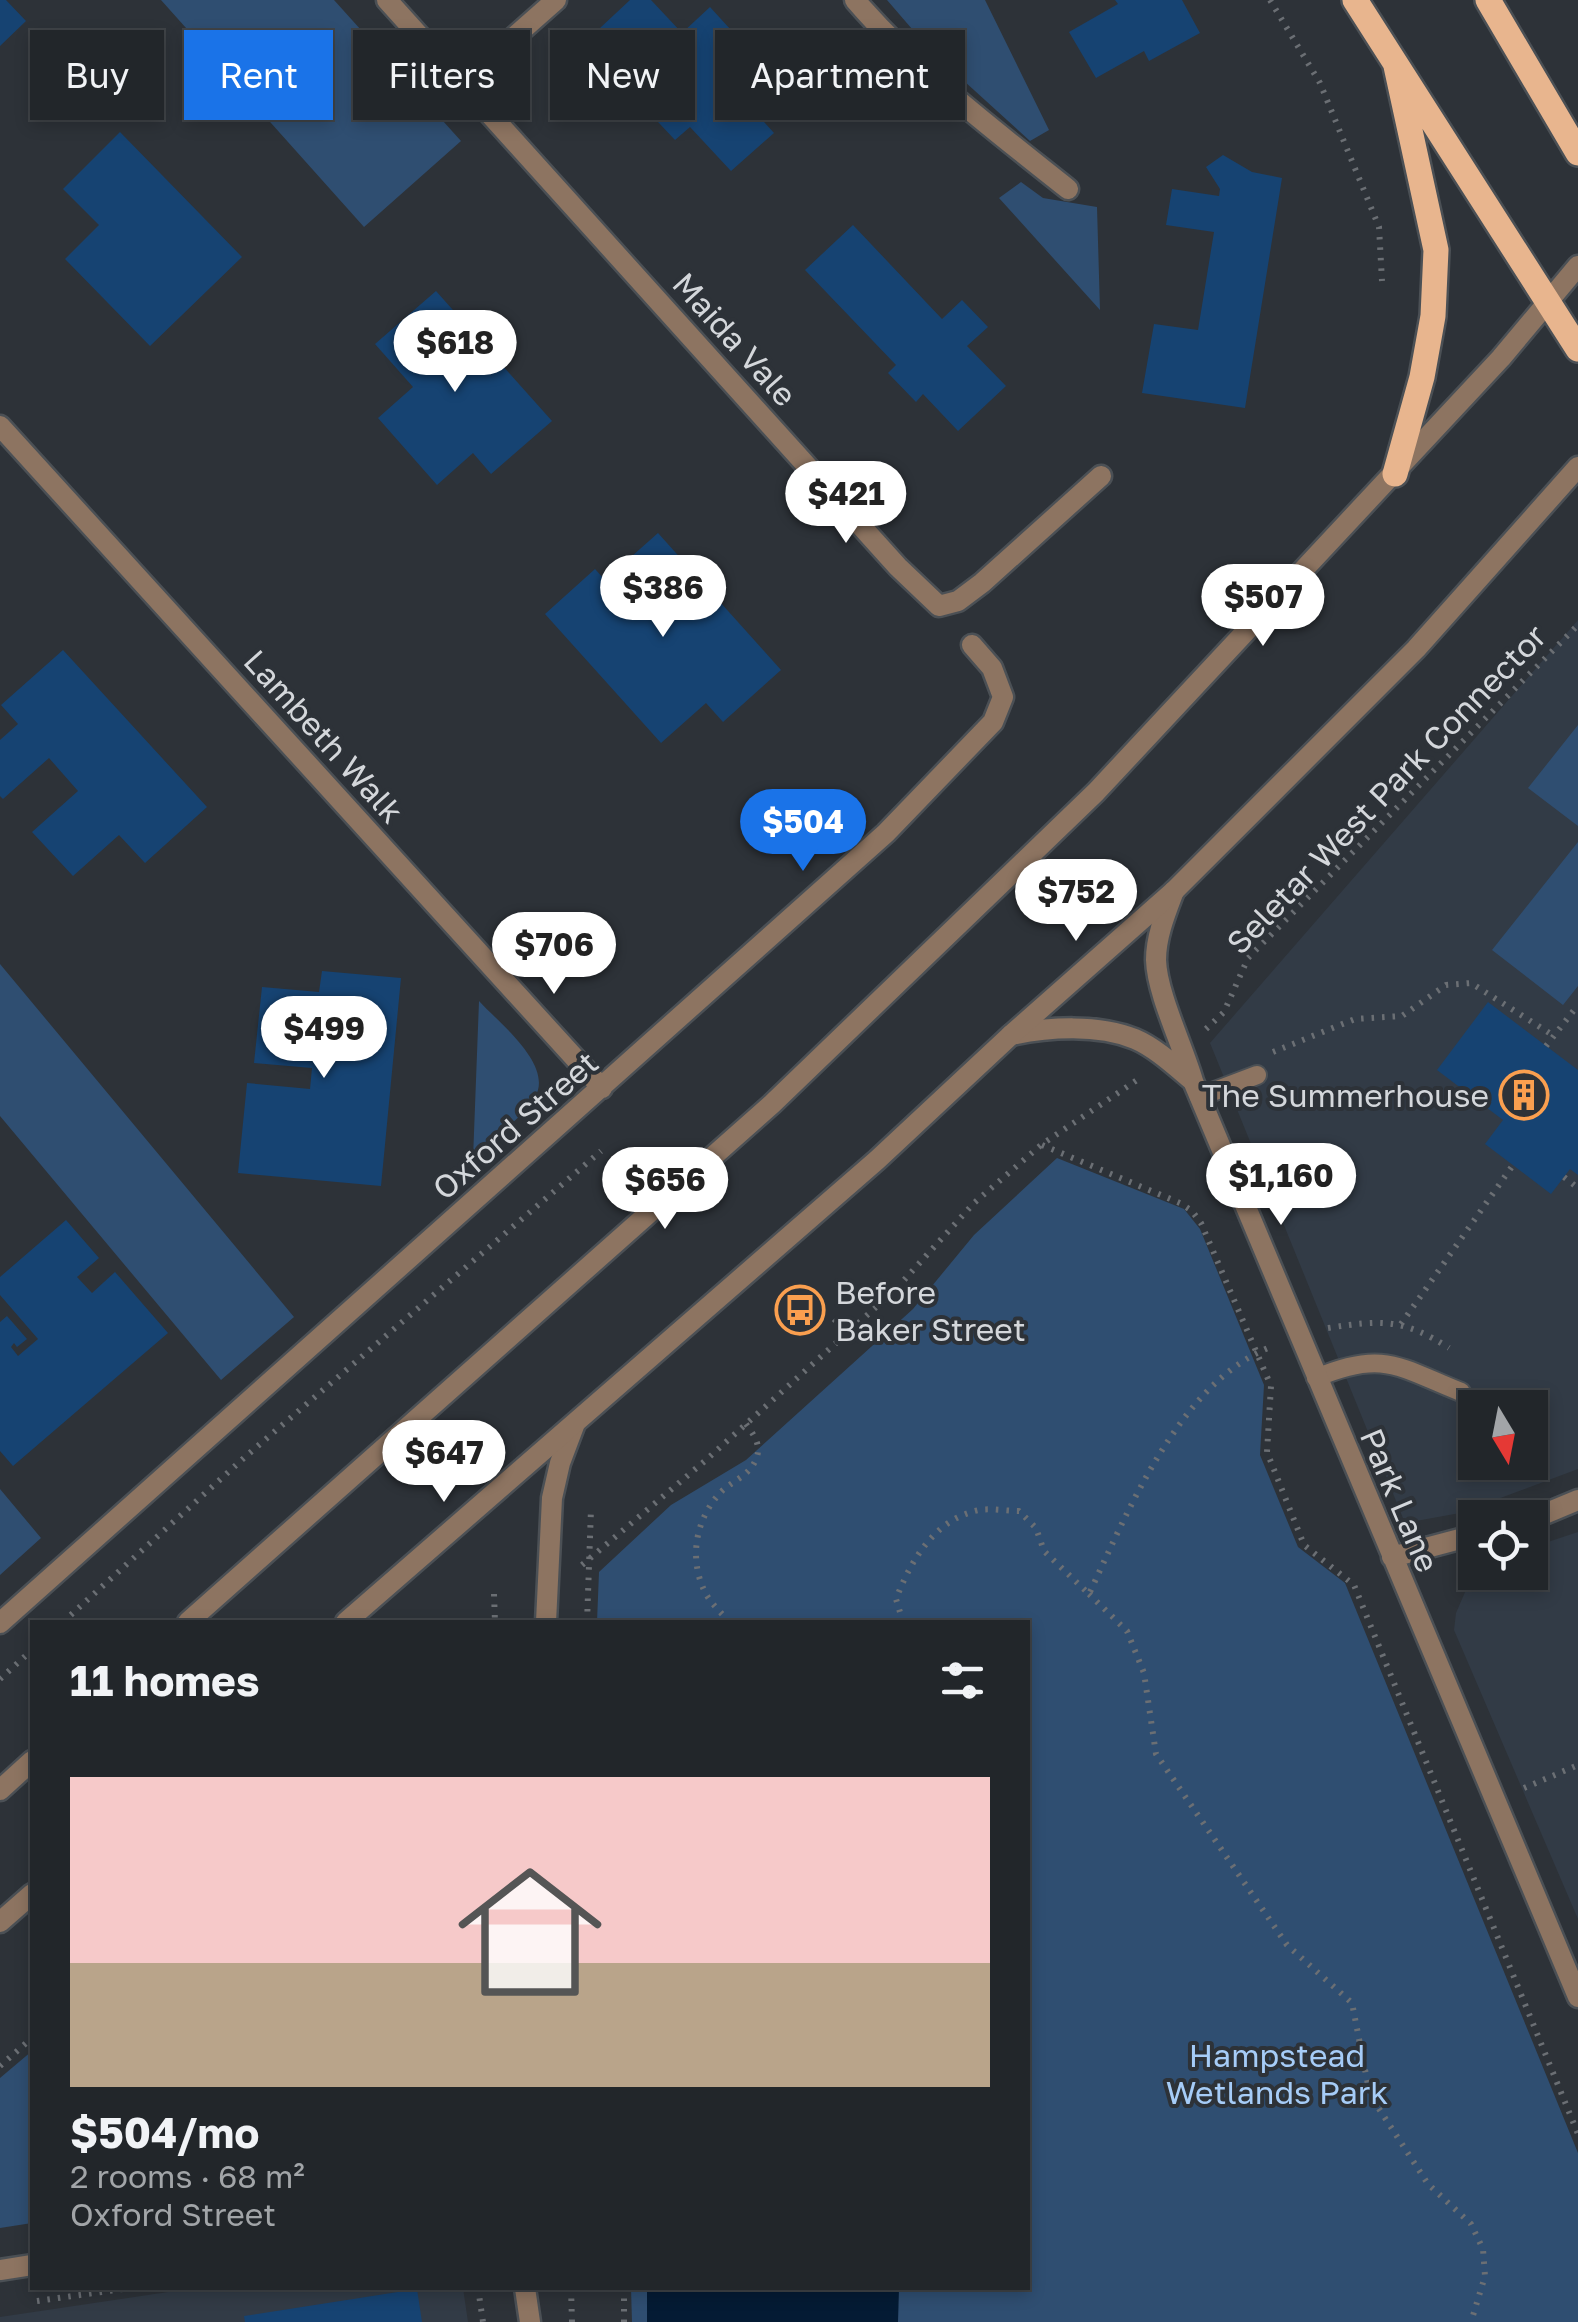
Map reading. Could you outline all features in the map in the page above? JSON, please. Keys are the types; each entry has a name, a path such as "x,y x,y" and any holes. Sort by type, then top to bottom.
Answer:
{"main road":[{"path":"1355,0 1578,348"},
{"path":"1488,0 1578,153"},
{"path":"1394,474 1422,377 1433,316 1436,250 1396,66"}],"street":[{"name":"Maida Vale","path":"387,0 413,30"},
{"path":"522,30 556,0"},
{"path":"855,0 970,111 1068,189"},
{"name":"Maida Vale","path":"494,120 898,567 939,606 958,602 1102,476"},
{"path":"190,1620 772,1104 1096,792 1394,474 1578,266"},
{"name":"Lambeth Walk","path":"0,426 602,1088"},
{"path":"348,1620 877,1160 1010,1035 1174,891 1416,649 1578,467"},
{"name":"Oxford Street","path":"0,1623 886,832 994,722 1004,697 992,668 972,645"},
{"name":"Park Lane","path":"1174,891 1160,931 1156,960 1176,1055 1196,1089 1578,1997"},
{"path":"1010,1035 1044,1028 1105,1033 1176,1055"},
{"path":"546,1620 552,1498 574,1426"},
{"path":"1548,1512 1578,1500"},
{"path":"1392,1557 1458,1540"},
{"path":"0,1790 30,1763"},
{"path":"0,1922 30,1896"},
{"path":"0,2270 30,2265"},
{"path":"525,2290 530,2322"}],"lane":[{"path":"1196,1089 1257,1075"},
{"path":"1316,1378 1362,1364 1390,1364 1410,1368 1458,1390"}],"path":[{"path":"1270,0 1320,83 1378,227 1382,281"},
{"name":"Seletar West Park Connector","path":"548,1597 895,1290 974,1202 1041,1144 1176,1055 1224,1012 1248,958 1578,626"},
{"path":"1266,1055 1355,1019 1402,1016 1446,985 1471,983 1554,1036"},
{"path":"1546,1046 1578,1005"},
{"path":"1041,1144 1192,1211 1201,1223 1271,1386 1267,1452 1304,1545 1354,1585 1578,2134"},
{"path":"65,1620 244,1457 600,1151"},
{"path":"1401,1324 1514,1165"},
{"path":"1564,1177 1578,1188"},
{"path":"834,1319 847,1334"},
{"path":"1089,1594 1134,1498 1175,1433 1218,1380 1257,1352 1299,1336"},
{"path":"727,1620 705,1592 695,1553 702,1518 722,1491 749,1471 758,1457 757,1440 746,1424"},
{"path":"587,1620 591,1509"},
{"path":"902,1620 896,1599 931,1534 951,1520 980,1510 1018,1511 1036,1528 1044,1550 1127,1631 1144,1673 1156,1754 1287,1944 1352,2003 1370,2096 1428,2184 1471,2224 1483,2248 1485,2276 1471,2322"},
{"path":"494,1594 495,1620"},
{"path":"0,1680 30,1652"},
{"path":"1496,1800 1578,1765"},
{"path":"0,2066 30,2040"},
{"path":"18,2304 116,2290"},
{"path":"478,2290 483,2322"},
{"path":"571,2290 572,2322"},
{"path":"624,2290 624,2322"}],"shaded area":[{"path":"1578,620 1578,1469 1495,1500 1458,1500 1458,1513 1405,1523 1210,1043"},
{"path":"1578,1532 1578,1919 1454,1630 1466,1590 1548,1590 1548,1542"},
{"path":"182,2290 463,2290 468,2322 0,2322 0,2317"},
{"path":"647,2290 899,2290 898,2322 647,2322"}],"green space":[{"path":"161,0 334,0 361,30 353,30 353,120 442,120 461,141 364,227 268,120 333,120 333,30 188,30"},
{"path":"887,0 985,0 1049,130 1030,141 965,82 965,30 913,30"},
{"path":"1021,182 1043,198 1097,207 1100,310 999,198"},
{"path":"1578,725 1578,826 1528,788"},
{"path":"1578,842 1578,986 1563,1005 1492,950"},
{"path":"0,964 294,1317 221,1380 0,1116"},
{"path":"479,1001 522,1045 537,1072 539,1085 524,1112 473,1159"},
{"name":"Hampstead Wetlands Park","path":"1057,1158 1184,1209 1200,1229 1264,1385 1260,1455 1298,1547 1345,1583 1578,2153 1578,2322 632,2322 631,2290 1030,2290 1030,1620 597,1620 599,1572 671,1505 746,1460 913,1309 974,1235"},
{"path":"0,1489 41,1538 0,1575"},
{"path":"30,2053 30,2223 0,2228 0,2078"}],"building":[{"path":"0,0 6,0 26,21 0,46"},
{"path":"630,0 651,0 679,30 602,30"},
{"path":"1115,0 1182,0 1200,33 1149,61 1144,51 1096,78 1069,32 1118,4"},
{"path":"710,7 731,30 715,30 715,120 762,120 774,133 731,171 690,127 675,140 656,120 695,120 695,30 685,30"},
{"path":"120,132 242,257 150,346 65,259 99,225 63,189"},
{"path":"1223,155 1252,172 1282,178 1245,408 1142,393 1154,324 1198,330 1214,232 1166,225 1172,189 1219,196 1220,189 1206,167"},
{"path":"853,225 942,319 962,300 988,327 967,346 1006,386 958,431 923,394 916,402 888,373 896,365 805,270"},
{"path":"436,291 552,421 491,474 473,453 437,485 378,418 413,387 375,344"},
{"path":"658,533 781,670 723,722 706,703 661,743 545,614 595,569 605,580"},
{"path":"63,650 207,807 145,863 119,835 73,876 32,832 78,791 49,758 3,799 0,796 0,740 18,724 1,705"},
{"path":"322,971 401,978 381,1186 238,1173 247,1083 310,1089 312,1068 254,1063 262,987 319,992"},
{"name":"The Summerhouse","path":"1488,1002 1578,1070 1578,1175 1570,1169 1551,1194 1485,1144 1503,1120 1437,1070"},
{"path":"66,1220 99,1258 77,1277 92,1293 115,1272 168,1333 13,1466 0,1451 0,1322 7,1316 27,1339 11,1347 18,1356 38,1339 0,1295 0,1277"},
{"path":"417,2290 422,2322 245,2322 244,2316"}],"place":[{"name":"The Summerhouse","path":"1524,1095"},
{"name":"Before Baker Street","path":"800,1310"}]}
